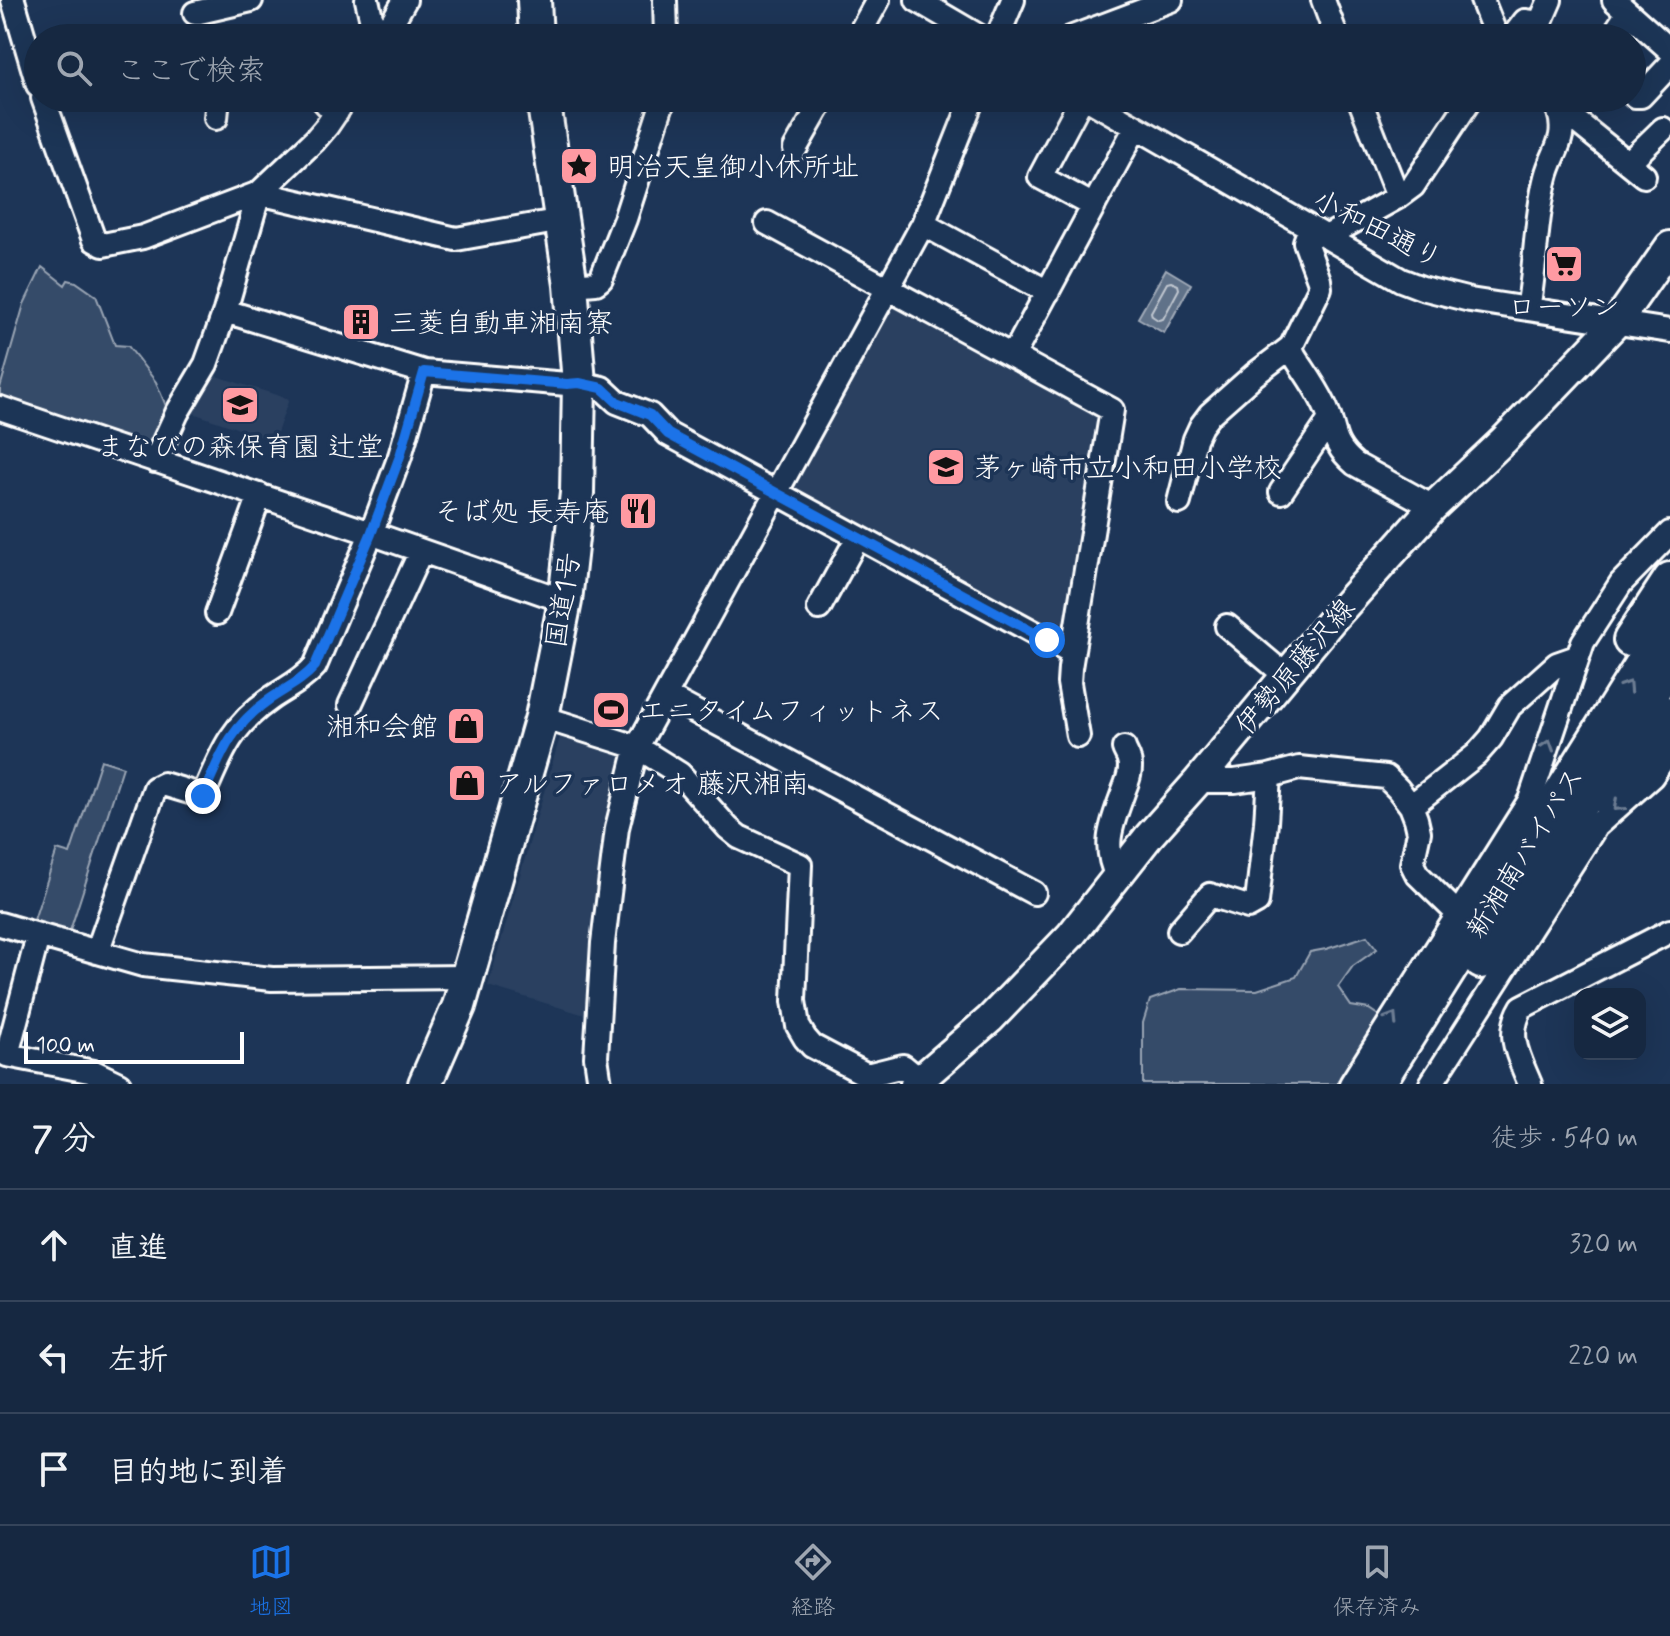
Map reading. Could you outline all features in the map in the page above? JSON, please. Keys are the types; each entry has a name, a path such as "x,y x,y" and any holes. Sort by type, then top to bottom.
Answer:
{"highway":[{"path":"534,0 535,24"},
{"name":"国道1号","path":"425,1084 459,1006 542,717 565,601 577,493 579,383 571,285 545,112"},
{"path":"1568,803 1577,723 1670,579"},
{"name":"新湘南バイパス","path":"1402,1084 1568,803 1670,619"},
{"name":"新湘南バイパス","path":"1378,1084 1568,803 1670,664"},
{"path":"1568,803 1640,760 1670,713"}],"main road":[{"name":"伊勢原藤沢線","path":"918,1082 990,1019 1071,935 1179,799 1198,781 1285,675 1433,507 1504,440 1617,322 1670,246"}],"street":[{"path":"13,0 24,37"},
{"path":"195,13 251,0"},
{"path":"367,0 375,24"},
{"path":"391,24 405,0"},
{"path":"665,0 666,24"},
{"path":"865,24 878,0"},
{"path":"917,0 958,24"},
{"path":"1003,24 1013,0"},
{"path":"1107,24 1171,0"},
{"path":"1323,0 1332,24"},
{"path":"1482,0 1491,24"},
{"path":"1541,24 1550,0"},
{"path":"1621,6 1641,24"},
{"path":"1646,28 1670,50"},
{"path":"1646,91 1670,65"},
{"path":"48,112 94,240 103,245 143,237 259,193 315,140 330,112"},
{"path":"571,285 596,283 601,279 625,219 659,112"},
{"path":"795,149 816,112"},
{"path":"600,1084 596,1057 603,943 617,828 637,747 923,224 967,112"},
{"path":"1076,112 1040,177 1094,206"},
{"name":"小和田通り","path":"1109,112 1382,270 1422,288 1470,300 1670,331"},
{"path":"1365,112 1398,197"},
{"path":"1179,502 1201,426 1210,414 1254,375 1291,347 1320,288 1305,242 1318,232 1398,197 1413,186 1462,112"},
{"path":"1528,309 1546,175 1560,141 1563,124 1559,112"},
{"path":"1565,112 1637,169 1663,129"},
{"path":"1013,356 1136,127"},
{"path":"259,193 456,239 562,220"},
{"path":"155,461 177,413 206,364 225,311 259,193"},
{"path":"767,223 1112,410 1072,653 1069,683 1078,736"},
{"path":"923,224 1048,292"},
{"path":"225,311 424,372 579,383 602,388 617,402 650,415 668,434 1072,653"},
{"path":"1291,347 1325,405 1338,447 1345,456 1433,507"},
{"path":"97,952 155,788 163,784 203,796 235,730 271,698 306,677 315,666 400,456 424,372"},
{"path":"0,408 565,601"},
{"path":"1281,492 1329,421"},
{"path":"217,613 260,495"},
{"path":"1351,1084 1530,800 1583,642 1621,583 1670,533"},
{"path":"819,608 858,537"},
{"path":"350,705 421,551"},
{"path":"1227,626 1285,675"},
{"path":"1411,806 1476,755 1491,738 1510,706 1557,664 1577,657"},
{"path":"666,696 1034,893"},
{"path":"542,717 637,747 680,774 739,837 800,865 794,1001 798,1026 812,1046 867,1075 903,1066 918,1082"},
{"path":"1117,876 1108,848 1113,821 1130,773 1124,748"},
{"path":"1431,1084 1596,826 1652,776 1670,749"},
{"path":"1198,781 1235,781 1299,768 1386,777 1411,806 1419,832 1412,864 1417,874 1458,914"},
{"path":"1179,931 1210,895 1248,907 1257,902 1269,776"},
{"path":"0,924 143,965 272,979 467,977"},
{"path":"1530,1084 1513,1035 1516,1017 1522,1007 1670,931"},
{"path":"38,936 7,1055 94,1072 119,1084"},
{"path":"1499,977 1522,1007"}],"shaded area":[{"path":"42,267 65,285 68,280 76,282 96,296 115,345 128,346 156,382 169,413 152,450 0,395 24,304"},
{"name":"茅ヶ崎市立小和田小学校","path":"895,300 1101,413 1071,641 790,491 887,302"},
{"name":"まなびの森保育園 辻堂","path":"213,375 289,399 274,441 190,412"},
{"path":"562,730 630,752 599,900 585,1015 488,986"},
{"path":"101,760 123,767 68,937 32,926 57,850 70,854"},
{"path":"1367,936 1377,949 1353,966 1338,987 1351,1006 1369,1009 1384,1019 1343,1084 1143,1084 1143,1023 1150,1000 1181,989 1257,990 1296,977 1310,952"}],"water":[{"path":"1166,269 1191,284 1164,333 1138,318"}],"place":[{"name":"明治天皇御小休所址","path":"579,166"},
{"name":"ローソン","path":"1564,264"},
{"name":"三菱自動車湘南寮","path":"361,322"},
{"name":"まなびの森保育園 辻堂","path":"240,405"},
{"name":"茅ヶ崎市立小和田小学校","path":"946,467"},
{"name":"そば処 長寿庵","path":"638,511"},
{"name":"エニタイムフィットネス","path":"611,710"},
{"name":"湘和会館","path":"466,726"},
{"name":"アルファロメオ 藤沢湘南","path":"467,783"}],"route":[{"path":"203,796 235,730 271,698 306,677 315,666 400,456 424,372 579,383 602,388 617,402 650,415 668,434 1047,640"}]}
